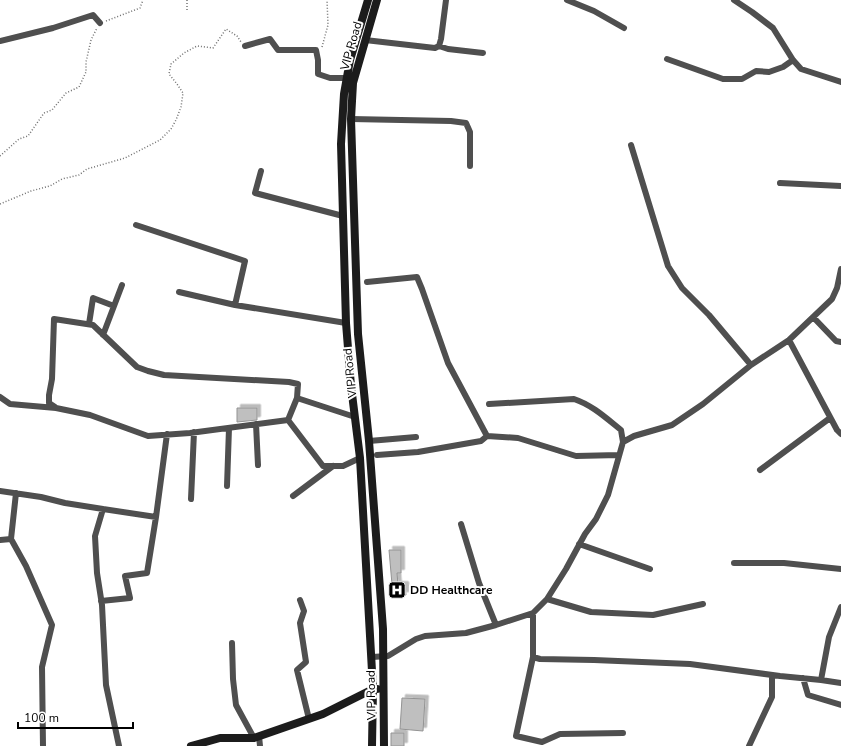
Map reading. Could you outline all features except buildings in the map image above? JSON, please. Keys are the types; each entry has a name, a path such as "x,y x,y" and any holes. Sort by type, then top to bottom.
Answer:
{"main road":[{"name":"VIP Road","path":"368,0 365,40 352,83 351,119 358,334 369,441 383,629 384,746"},
{"name":"VIP Road","path":"372,746 372,657 360,458 351,386 346,323 341,144 344,94 350,60 377,0"},
{"path":"191,746 220,738 256,737 323,714 373,689 383,689"}],"street":[{"path":"439,46 446,0"},
{"path":"568,0 594,10 624,28"},
{"path":"734,0 773,28 793,60 801,69 841,82"},
{"path":"0,42 53,28 93,15 100,23"},
{"path":"245,46 270,39 278,50 316,50 318,74 330,78 347,78"},
{"path":"365,40 435,48 439,46 448,49 483,53"},
{"path":"667,59 723,79 742,79 756,71 769,72 783,67 793,60"},
{"path":"351,119 452,121 466,123 470,132 470,166"},
{"path":"631,145 668,266 675,279 709,315 751,365"},
{"path":"261,171 255,193 343,216"},
{"path":"780,183 841,186"},
{"path":"136,225 245,261 235,305"},
{"path":"623,442 634,436 672,425 702,404 751,365 789,340 832,299 837,288 841,269"},
{"path":"367,282 417,277 448,363 487,436"},
{"path":"103,335 122,285"},
{"path":"179,292 235,305 346,323"},
{"path":"89,324 93,298 114,306"},
{"path":"813,317 836,341 841,342"},
{"path":"56,408 49,403 52,379 54,319 93,325 137,367 148,371 164,375 289,382 298,384 297,398 288,420"},
{"path":"789,340 830,418 841,434"},
{"path":"0,397 10,404 56,408 90,415 148,436 194,432 288,420"},
{"path":"297,398 355,417"},
{"path":"372,657 388,656 416,639 425,636 466,633 533,613 547,599 585,534 596,519 608,495 623,442 621,430 600,412 582,402 574,400 489,404"},
{"path":"760,470 830,418"},
{"path":"288,420 323,466 343,466 360,458"},
{"path":"256,424 258,465"},
{"path":"227,486 229,428"},
{"path":"191,499 194,432"},
{"path":"101,601 130,598 125,576 147,573 167,434"},
{"path":"377,455 418,452 481,441 487,436 518,438 576,456 619,455"},
{"path":"369,441 416,437"},
{"path":"293,496 333,466"},
{"path":"0,492 41,496 65,503 156,517"},
{"path":"16,493 11,539 26,566 52,625 42,667 42,746"},
{"path":"103,509 95,536 97,573 101,601 106,685 119,746"},
{"path":"461,524 479,583 496,625"},
{"path":"0,540 11,539"},
{"path":"579,544 650,569"},
{"path":"734,563 784,563 841,569"},
{"path":"547,599 591,612 654,615 703,604"},
{"path":"300,600 304,611 300,623 306,662 297,670 309,719"},
{"path":"821,680 829,638 841,607"},
{"path":"533,613 533,657 516,736 542,742 560,734 623,733"},
{"path":"232,643 233,679 236,705 260,746"},
{"path":"533,657 540,659 690,664 841,683"},
{"path":"749,746 772,697 772,675"},
{"path":"803,678 808,695 841,705"}],"path":[{"path":"0,156 19,139 28,136 44,113 52,110 66,93 79,87 86,72 86,62 91,40 100,23 140,8 143,0"},
{"path":"187,0 187,11"},
{"path":"318,60 324,44 328,25 327,0"},
{"path":"0,204 31,191 50,186 62,179 79,175 87,169 125,158 160,140 171,130 181,107 183,93 169,74 171,64 184,53 197,46 213,48 226,29 237,36 245,46"}],"place":[{"name":"DD Healthcare","path":"397,590"}]}
